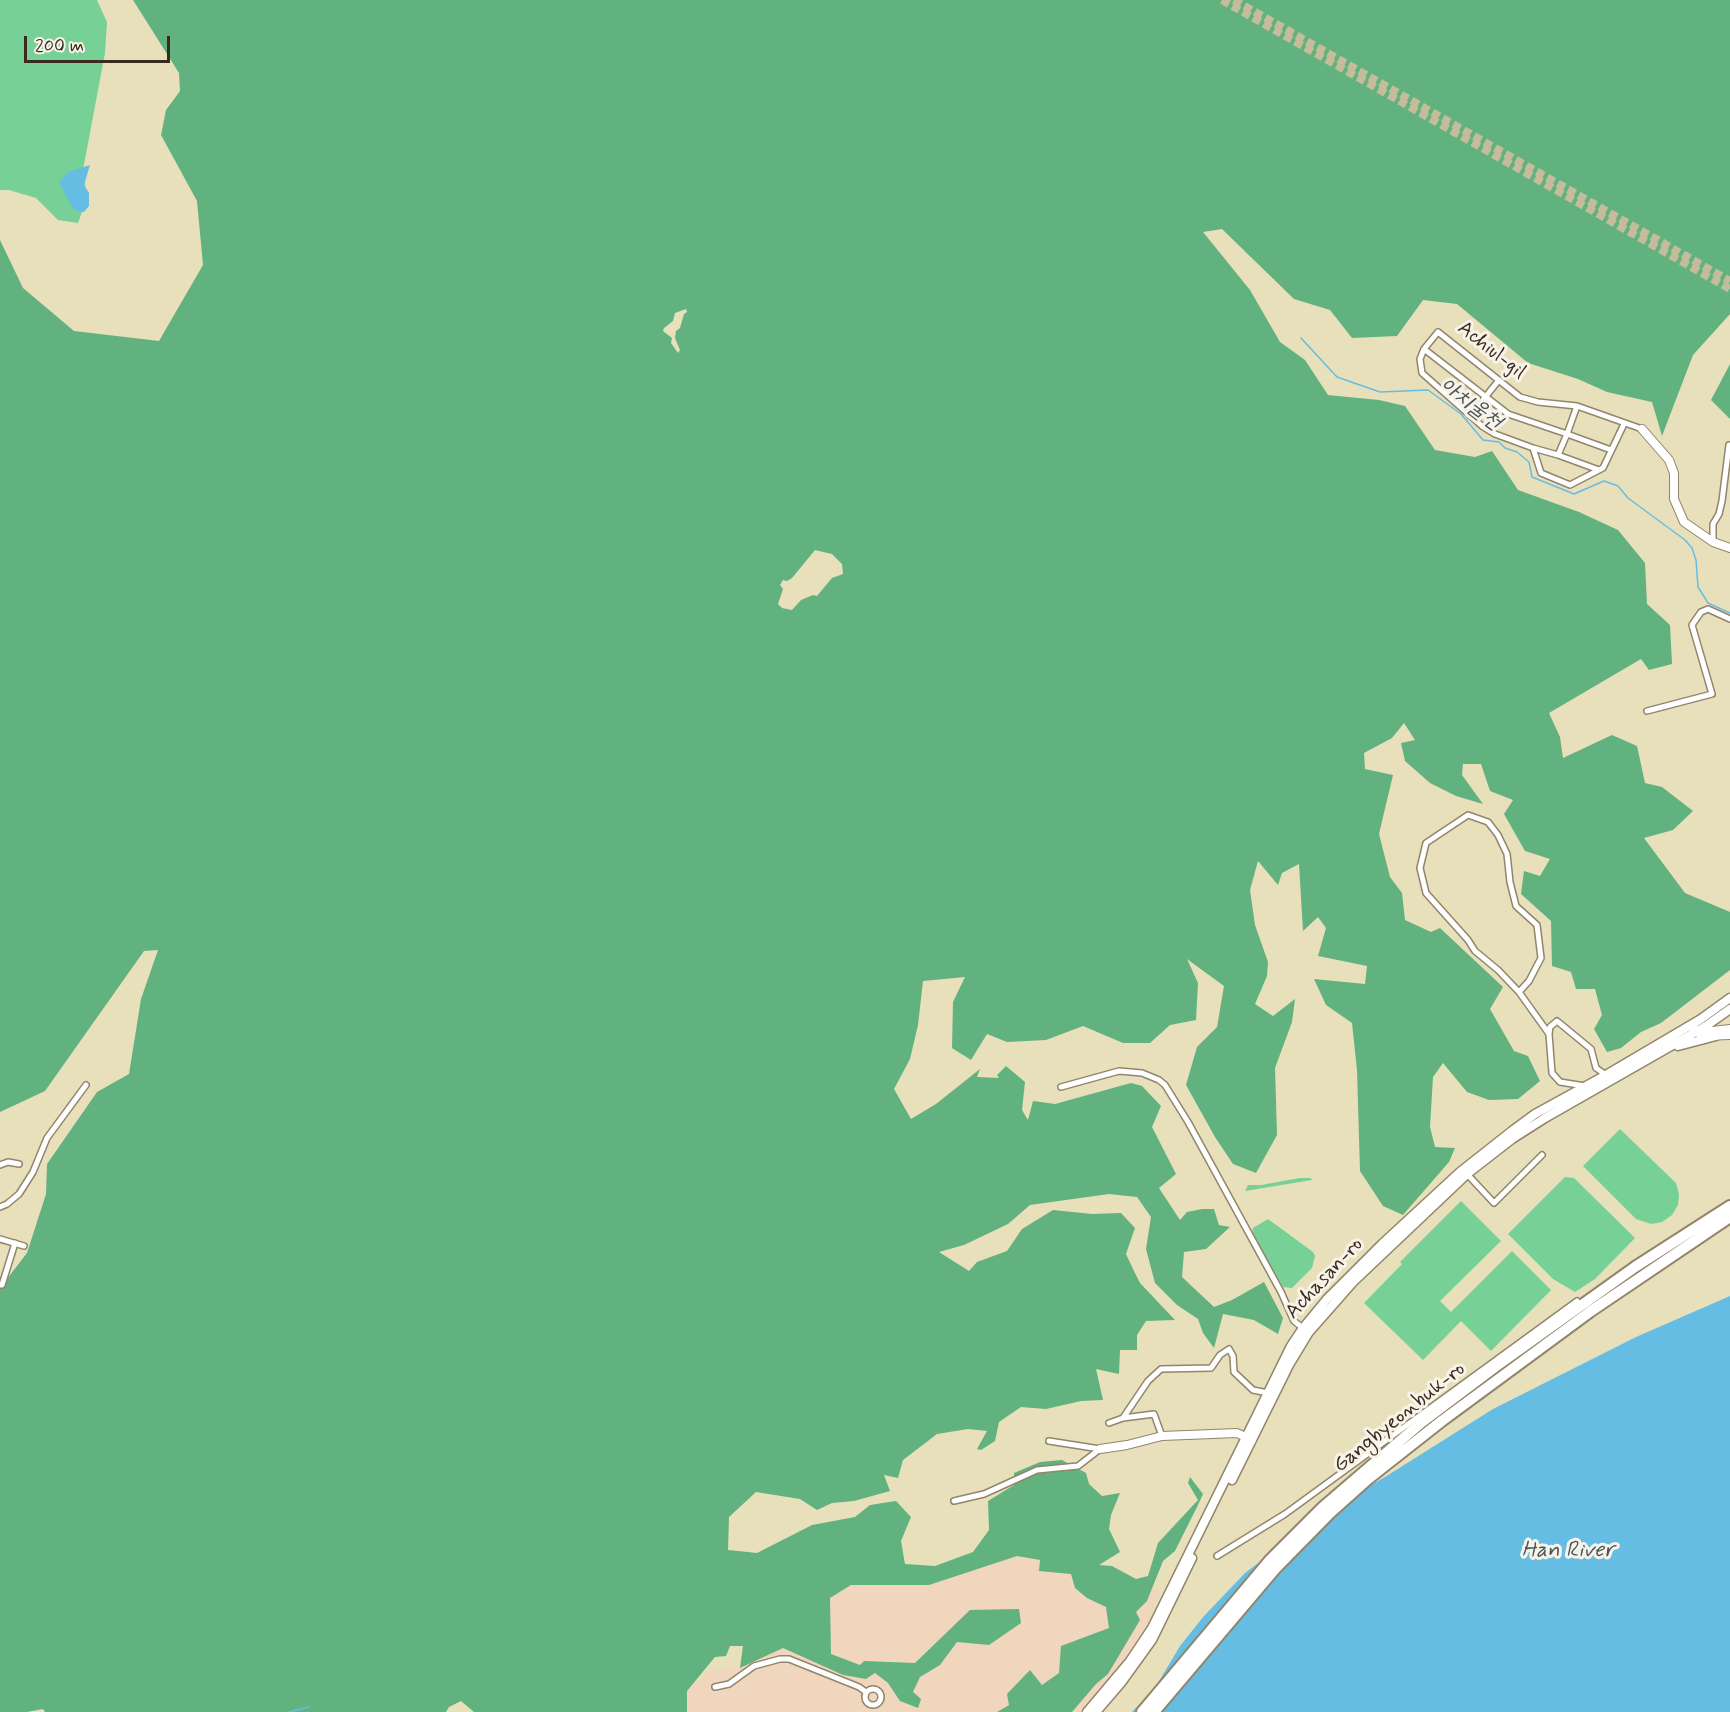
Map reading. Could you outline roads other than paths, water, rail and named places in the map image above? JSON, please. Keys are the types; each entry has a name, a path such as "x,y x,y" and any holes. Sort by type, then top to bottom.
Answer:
{"highway":[{"name":"Gangbyeonbuk-ro","path":"1142,1712 1270,1560 1323,1507 1422,1422 1495,1367 1669,1244 1730,1206"},
{"name":"Gangbyeonbuk-ro","path":"1154,1712 1275,1569 1330,1513 1409,1446 1583,1306 1730,1217"}],"main road":[{"name":"Achasan-ro","path":"1330,1302 1467,1174 1512,1139 1665,1049 1730,998"},
{"name":"Achasan-ro","path":"1096,1712 1152,1640 1186,1573 1268,1393 1299,1341 1306,1330 1382,1244 1460,1172 1536,1114 1730,1009"},
{"path":"1665,1049 1716,1036"},
{"name":"Achasan-ro","path":"1087,1712 1130,1661 1152,1628 1299,1341"}],"street":[{"name":"Achiul-gil","path":"1599,470 1495,434 1470,416 1422,373 1420,359 1424,349 1438,332 1520,397 1538,402 1577,406 1642,429 1669,460 1674,472 1674,500 1684,522 1713,542 1730,548"},
{"path":"1424,349 1508,414 1611,450"},
{"path":"1470,416 1499,380"},
{"path":"1558,455 1577,406"},
{"path":"1533,447 1540,472 1570,485 1603,468 1624,424"},
{"path":"1713,542 1713,524 1719,514 1722,501 1729,445"},
{"path":"1647,711 1712,694 1692,625 1701,612 1708,609 1730,619"},
{"path":"1519,992 1529,981 1541,958 1537,925 1516,906 1509,882 1507,854 1498,835 1488,822 1468,815 1426,843 1420,868 1426,893 1475,951 1519,992 1549,1034"},
{"path":"1585,1086 1560,1082 1552,1073 1549,1034 1550,1027 1557,1021 1591,1049 1596,1068 1606,1075"},
{"path":"1693,1028 1703,1032 1730,1029"},
{"path":"1693,1028 1702,1036 1730,1035"},
{"path":"1061,1087 1119,1071 1142,1072 1165,1084 1281,1292 1294,1320 1306,1330"},
{"path":"0,1207 19,1194 33,1172 47,1138 86,1085"},
{"path":"1467,1174 1494,1203 1542,1155"},
{"path":"0,1166 8,1162 19,1164"},
{"path":"0,1239 24,1246"},
{"path":"0,1285 2,1285 15,1243"},
{"path":"1217,1556 1284,1514 1583,1306"},
{"path":"1124,1418 1148,1381 1161,1369 1211,1368 1220,1355 1229,1350 1233,1356 1234,1372 1253,1390 1268,1393"},
{"path":"1109,1423 1124,1418 1154,1414 1162,1436"},
{"path":"1049,1441 1100,1449 1162,1436 1238,1434 1249,1438"},
{"path":"954,1501 984,1494 1037,1470 1078,1466 1100,1449"},
{"path":"715,1687 729,1684 754,1666 789,1659 859,1687 866,1692"}],"water":[{"path":"90,165 84,185 89,193 89,206 84,212 74,210 59,183 68,172"},
{"name":"Han River","path":"1730,1296 1730,1712 1132,1712 1155,1688 1180,1646 1204,1616 1245,1573 1338,1503 1385,1477 1493,1409 1636,1337"}],"waterway":[{"name":"아치울천","path":"1301,338 1337,377 1380,392 1428,390 1461,414 1483,440 1499,442 1529,462 1532,477 1574,494 1604,481 1618,486 1628,498 1685,540 1692,548 1696,560 1698,587 1708,603 1730,613"},
{"path":"289,1712 309,1707"}],"tunnel":[{"path":"1222,0 1730,289"},
{"path":"1234,0 1730,281"}]}
